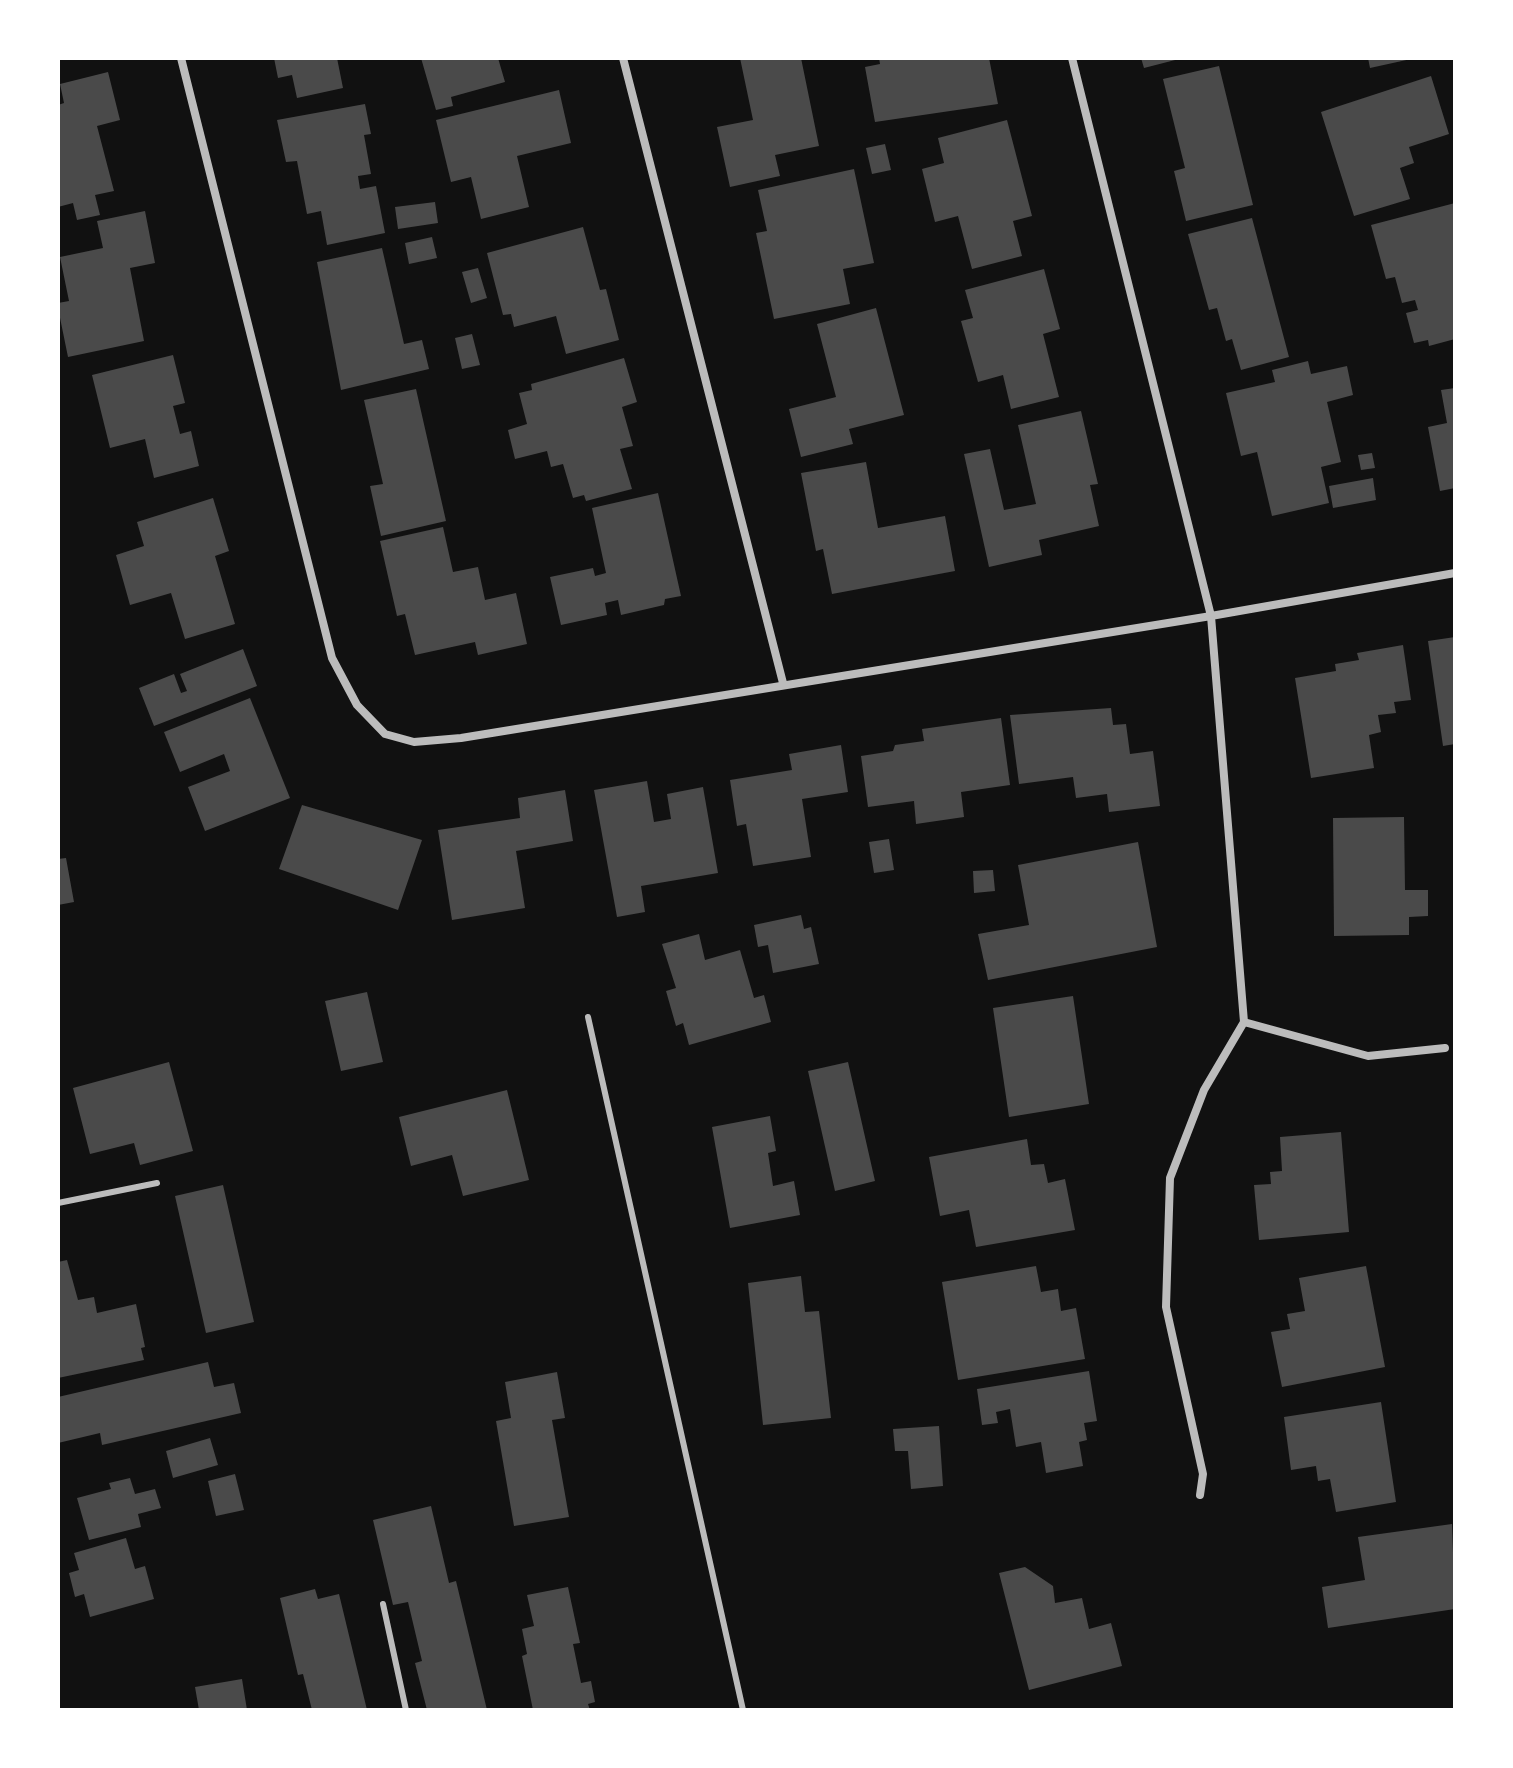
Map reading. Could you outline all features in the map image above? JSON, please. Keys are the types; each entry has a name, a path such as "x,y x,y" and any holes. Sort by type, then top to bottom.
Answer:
{"street":[{"path":"181,58 332,658 357,705 385,734 414,742 461,738 783,683 1211,616 1455,573"},
{"path":"623,58 783,683"},
{"path":"1072,58 1211,616 1244,1022 1204,1090 1170,1178 1166,1307 1203,1474 1200,1495"},
{"path":"1244,1022 1368,1056 1445,1048"}],"lane":[{"path":"588,1017 743,1710"},
{"path":"58,1203 157,1183"},
{"path":"383,1604 406,1710"}],"building":[{"path":"274,58 337,58 343,88 297,98 292,75 278,78"},
{"path":"421,58 498,58 505,82 451,97 453,106 436,110"},
{"path":"740,58 801,58 819,146 775,155 780,176 730,187 717,127 753,120"},
{"path":"879,58 989,58 998,104 875,122 865,67 880,64"},
{"path":"1141,58 1179,58 1179,59 1144,68"},
{"path":"1368,58 1411,58 1411,59 1370,68"},
{"path":"1219,66 1253,205 1186,221 1174,171 1185,168 1163,79"},
{"path":"108,72 120,120 97,126 114,191 95,195 100,215 77,220 73,203 58,207 58,105 64,103 60,84"},
{"path":"1431,76 1449,134 1409,147 1414,163 1400,168 1410,199 1354,216 1321,112"},
{"path":"559,90 571,143 517,156 529,207 481,219 471,177 451,182 436,120"},
{"path":"365,104 371,134 364,135 371,174 358,176 360,189 376,186 385,233 327,245 321,211 307,214 297,161 286,162 277,120"},
{"path":"1007,120 1032,216 1013,221 1022,256 972,269 958,216 935,222 922,169 944,163 938,138"},
{"path":"885,144 891,170 872,174 866,148"},
{"path":"854,169 874,263 843,269 850,304 774,319 756,233 767,231 758,190"},
{"path":"435,202 438,223 398,229 395,207"},
{"path":"1455,203 1455,339 1429,346 1428,340 1414,343 1406,313 1418,310 1415,300 1402,303 1395,277 1386,279 1371,225"},
{"path":"145,211 155,263 130,268 144,341 68,357 58,308 58,303 69,301 60,257 103,248 97,221"},
{"path":"1252,218 1289,357 1241,370 1232,339 1226,341 1217,308 1209,310 1188,234"},
{"path":"583,227 600,290 606,289 619,340 566,354 556,316 514,327 511,314 503,315 487,253"},
{"path":"432,237 437,258 409,264 405,243"},
{"path":"382,248 404,344 422,340 429,369 341,390 317,262"},
{"path":"478,268 487,298 471,303 462,272"},
{"path":"1044,269 1060,329 1043,334 1059,397 1011,409 1003,375 978,382 961,321 973,318 965,290"},
{"path":"876,308 904,415 849,429 853,444 801,457 789,409 836,397 817,324"},
{"path":"472,334 480,365 462,369 455,338"},
{"path":"173,355 185,403 173,406 180,434 191,431 199,466 154,478 145,439 110,448 92,375"},
{"path":"624,358 637,402 622,407 633,446 620,449 632,489 586,501 584,495 573,498 563,464 551,467 547,451 515,459 508,430 527,424 519,393 532,390 531,384"},
{"path":"1308,361 1311,374 1347,366 1353,395 1327,402 1341,462 1321,467 1329,503 1272,516 1257,452 1241,456 1226,393 1275,382 1272,370"},
{"path":"1455,388 1455,488 1440,491 1428,427 1447,423 1441,390"},
{"path":"416,389 446,521 381,536 370,486 383,484 364,400"},
{"path":"1081,411 1098,484 1090,485 1099,526 1039,540 1042,555 989,567 964,454 990,449 1004,510 1036,504 1018,425"},
{"path":"1372,453 1375,468 1361,470 1358,455"},
{"path":"866,462 878,528 945,516 955,571 832,594 823,549 816,551 801,473"},
{"path":"1373,478 1376,500 1333,508 1329,486"},
{"path":"658,493 681,596 665,599 664,605 621,615 618,600 605,603 607,615 561,625 550,577 593,568 595,576 606,573 592,508"},
{"path":"213,498 229,551 215,556 235,624 185,639 171,593 130,605 116,555 144,546 137,522"},
{"path":"443,527 453,572 478,567 485,600 516,593 527,644 478,655 475,642 415,655 405,614 397,616 380,541"},
{"path":"1455,637 1455,744 1443,746 1428,641"},
{"path":"1403,645 1411,700 1394,702 1396,713 1378,715 1381,732 1369,735 1374,768 1311,778 1295,678 1336,671 1335,664 1359,660 1357,653"},
{"path":"243,649 257,686 154,726 139,688 174,674 181,693 187,691 180,674"},
{"path":"250,698 290,798 205,831 188,787 230,771 224,754 180,772 164,732"},
{"path":"1111,708 1113,725 1126,724 1130,754 1153,751 1160,806 1109,812 1107,794 1076,798 1073,777 1019,784 1010,715"},
{"path":"1001,718 1010,785 961,792 964,817 916,824 914,801 868,807 861,756 893,751 895,745 924,741 922,729"},
{"path":"841,745 848,792 802,799 811,857 753,866 746,824 737,826 730,780 792,770 789,754"},
{"path":"647,781 654,822 671,819 667,794 703,787 718,873 641,886 645,912 617,917 594,790"},
{"path":"565,790 573,841 516,851 525,908 452,920 438,830 520,818 518,798"},
{"path":"302,805 422,840 398,910 279,869"},
{"path":"1404,817 1405,890 1428,890 1428,916 1409,917 1409,935 1334,936 1333,818"},
{"path":"889,839 894,870 874,873 869,842"},
{"path":"1138,842 1157,947 988,980 978,934 1029,925 1018,865"},
{"path":"66,858 74,902 58,905 58,859"},
{"path":"993,870 995,891 974,893 973,871"},
{"path":"801,915 804,929 811,927 819,964 773,973 768,945 758,947 754,925"},
{"path":"699,934 705,960 740,950 754,998 764,995 771,1022 689,1045 683,1023 676,1026 666,991 676,988 662,944"},
{"path":"367,992 383,1062 341,1071 325,1001"},
{"path":"1073,996 1089,1104 1009,1117 993,1008"},
{"path":"169,1062 193,1151 140,1165 134,1143 90,1154 73,1088"},
{"path":"848,1062 875,1181 835,1191 808,1071"},
{"path":"507,1090 529,1180 463,1196 452,1155 411,1166 399,1117"},
{"path":"770,1116 776,1151 768,1153 773,1186 794,1181 800,1215 730,1228 712,1127"},
{"path":"1341,1132 1349,1232 1259,1240 1254,1185 1271,1184 1270,1172 1282,1171 1280,1137"},
{"path":"1027,1139 1031,1165 1044,1164 1048,1183 1065,1179 1075,1230 976,1247 969,1210 940,1216 929,1157"},
{"path":"223,1185 254,1322 206,1333 175,1196"},
{"path":"67,1260 78,1300 94,1297 97,1313 136,1304 145,1347 141,1348 144,1360 58,1378 58,1262"},
{"path":"1036,1266 1041,1292 1058,1289 1061,1311 1076,1308 1085,1359 958,1380 942,1282"},
{"path":"1366,1266 1385,1367 1282,1387 1271,1332 1290,1329 1287,1314 1305,1311 1299,1278"},
{"path":"801,1276 805,1312 819,1311 831,1418 763,1425 748,1283"},
{"path":"208,1362 214,1387 234,1383 241,1413 102,1445 100,1433 58,1443 58,1397"},
{"path":"1089,1371 1097,1421 1084,1423 1087,1440 1079,1442 1083,1466 1046,1473 1041,1442 1016,1447 1010,1409 996,1412 998,1423 982,1425 977,1389"},
{"path":"557,1372 565,1418 552,1420 569,1517 514,1526 496,1421 511,1418 505,1382"},
{"path":"1381,1402 1396,1502 1336,1512 1330,1479 1318,1481 1316,1466 1291,1470 1284,1417"},
{"path":"939,1426 943,1486 911,1489 908,1451 895,1451 893,1429"},
{"path":"210,1438 218,1465 173,1478 166,1451"},
{"path":"235,1474 244,1510 216,1516 208,1481"},
{"path":"130,1478 135,1494 155,1489 161,1508 138,1514 141,1527 89,1540 77,1498 111,1489 109,1483"},
{"path":"431,1506 449,1583 456,1581 487,1710 427,1710 415,1663 422,1661 408,1602 393,1605 373,1520"},
{"path":"1452,1524 1455,1609 1328,1628 1322,1587 1365,1580 1358,1537"},
{"path":"126,1538 135,1569 145,1566 154,1599 90,1617 84,1594 75,1597 69,1573 79,1570 74,1553"},
{"path":"1025,1567 1053,1586 1055,1603 1082,1598 1089,1629 1111,1623 1122,1666 1029,1690 999,1573"},
{"path":"568,1587 580,1643 573,1644 581,1683 591,1681 595,1702 588,1704 590,1710 533,1710 522,1656 527,1654 522,1629 534,1626 527,1595"},
{"path":"315,1589 318,1599 339,1594 367,1710 312,1710 303,1674 298,1675 280,1598"},
{"path":"242,1679 247,1710 199,1710 195,1687"}]}
